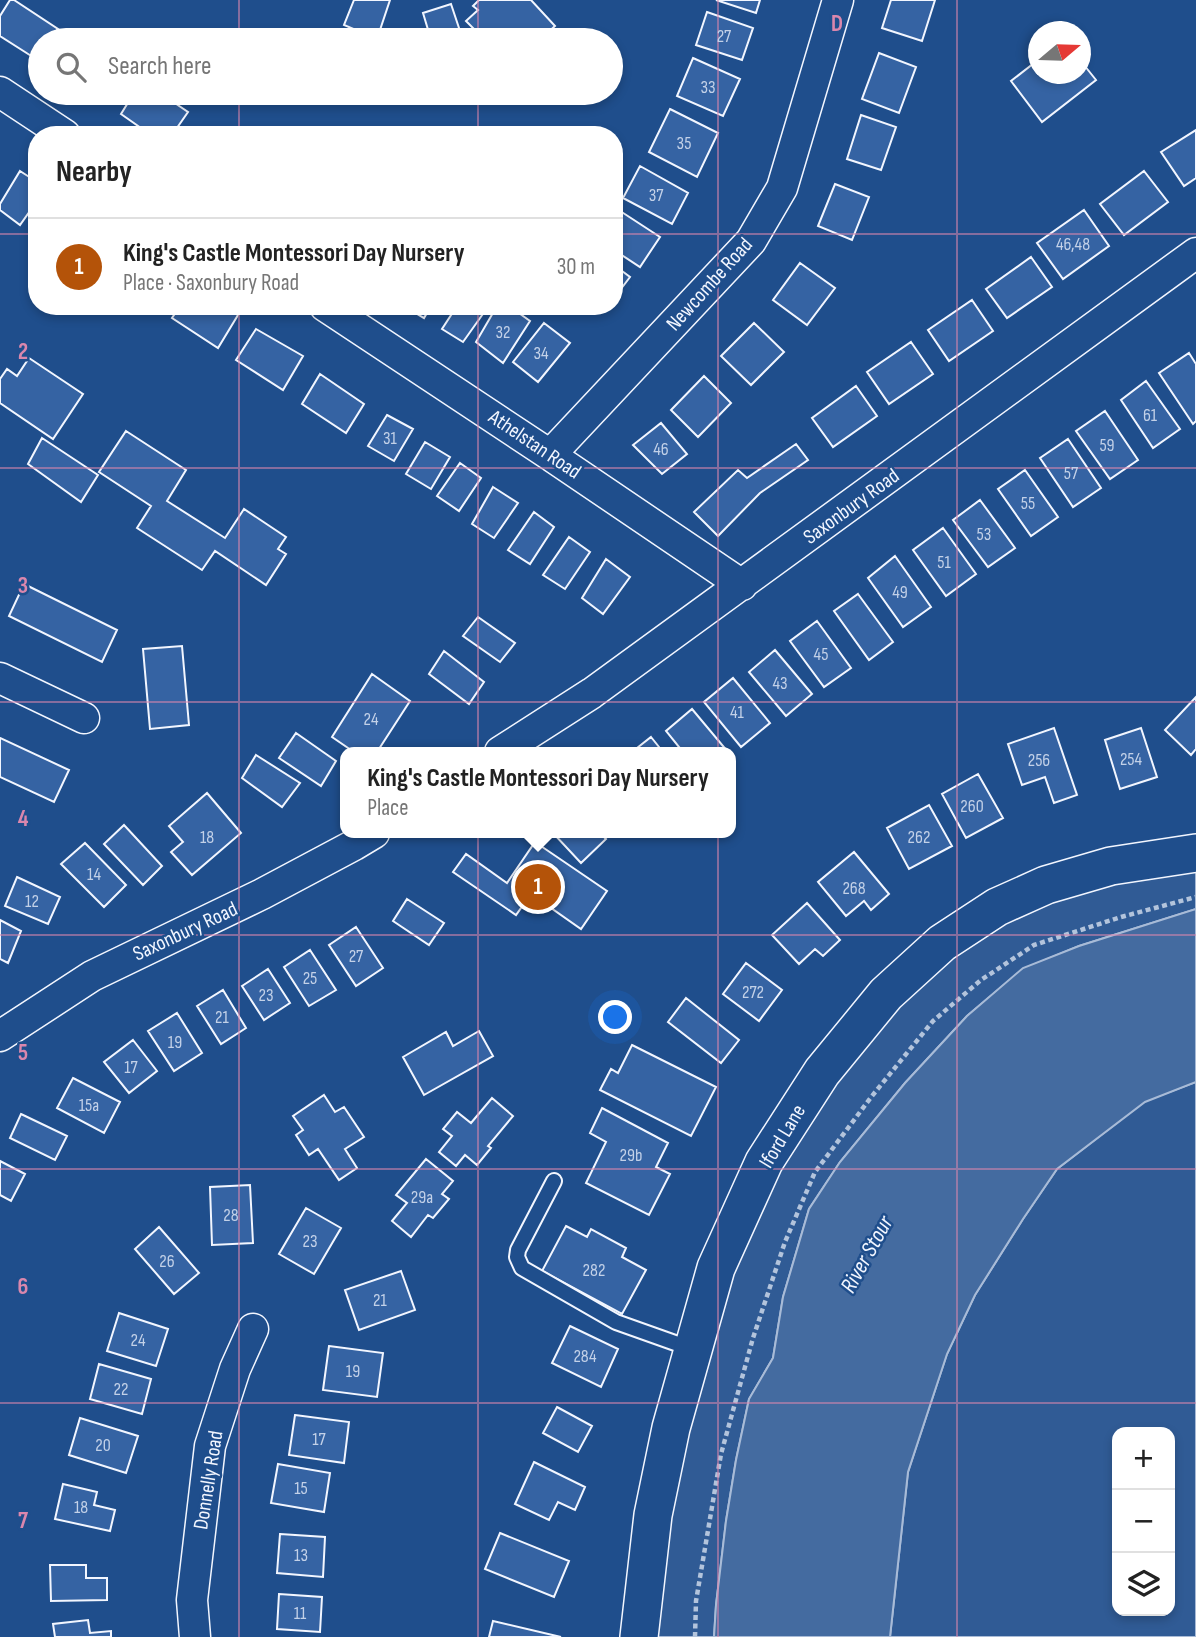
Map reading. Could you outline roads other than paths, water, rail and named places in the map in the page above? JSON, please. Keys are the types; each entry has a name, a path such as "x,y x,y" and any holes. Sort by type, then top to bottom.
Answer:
{"street":[{"name":"Newcombe Road","path":"550,455 751,241 782,188 838,0"},
{"path":"0,92 51,126"},
{"name":"Saxonbury Road","path":"508,747 592,693 1196,253"},
{"name":"Athelstan Road","path":"340,315 742,585"},
{"path":"0,678 84,718"},
{"name":"Saxonbury Road","path":"0,1036 92,976 262,894 366,838"},
{"name":"Iford Lane","path":"639,1637 653,1515 671,1428 716,1268 764,1163 822,1072 886,994 942,943 997,907 1046,885 1111,866 1196,853"},
{"name":"Donnelly Road","path":"195,1637 192,1600 210,1446 235,1369 253,1329"}],"lane":[{"path":"554,1181 518,1250 517,1257 522,1268 616,1322 692,1349"}],"water":[{"name":"River Stour","path":"1196,909 1196,1082 1145,1102 1057,1169 975,1295 947,1354 908,1472 890,1637 714,1637 726,1521 749,1399 773,1358 783,1297 809,1209 840,1162 905,1083 967,1016 1023,968 1079,946"}],"place":[{"name":"King's Castle Montessori Day Nursery","path":"538,887"}]}
